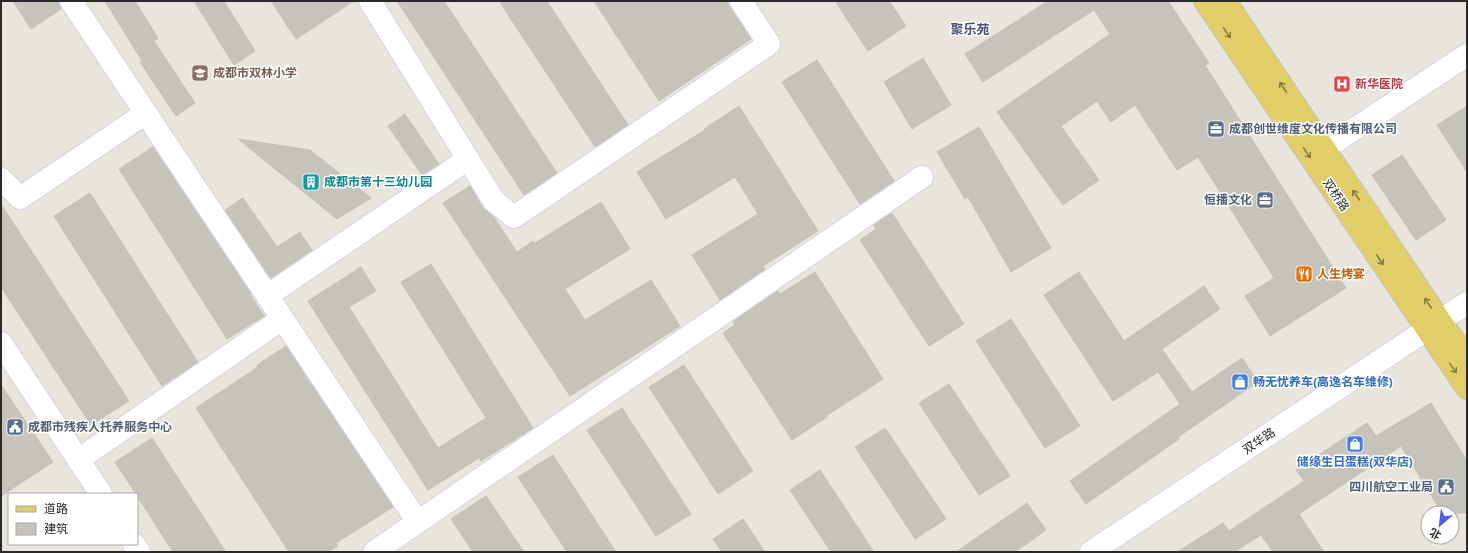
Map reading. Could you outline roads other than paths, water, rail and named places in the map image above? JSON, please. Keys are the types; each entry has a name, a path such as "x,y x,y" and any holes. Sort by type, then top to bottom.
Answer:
{"main road":[{"name":"双桥路","path":"1205,1 1433,325 1467,358"},
{"name":"双桥路","path":"1225,1 1324,149 1433,325 1467,388"}],"street":[{"path":"71,1 418,522"},
{"path":"370,1 494,201 514,217 769,44 741,1"},
{"path":"1324,149 1467,55"},
{"path":"1,179 20,198 146,113"},
{"path":"267,296 468,159"},
{"path":"374,552 922,177"},
{"name":"双华路","path":"1093,552 1467,303"},
{"path":"78,460 282,319"},
{"path":"1,343 100,493"}],"place":[{"name":"成都市双林小学","path":"200,73"},
{"name":"新华医院","path":"1342,84"},
{"name":"成都创世维度文化传播有限公司","path":"1216,129"},
{"name":"成都市第十三幼儿园","path":"311,182"},
{"name":"恒播文化","path":"1265,200"},
{"name":"人生烤宴","path":"1304,274"},
{"name":"畅无忧养车(高逸名车维修)","path":"1240,382"},
{"name":"成都市残疾人托养服务中心","path":"15,427"},
{"name":"储缘生日蛋糕(双华店)","path":"1355,444"},
{"name":"四川航空工业局","path":"1446,487"}],"district":[{"name":"聚乐苑","path":"970,29"}]}
